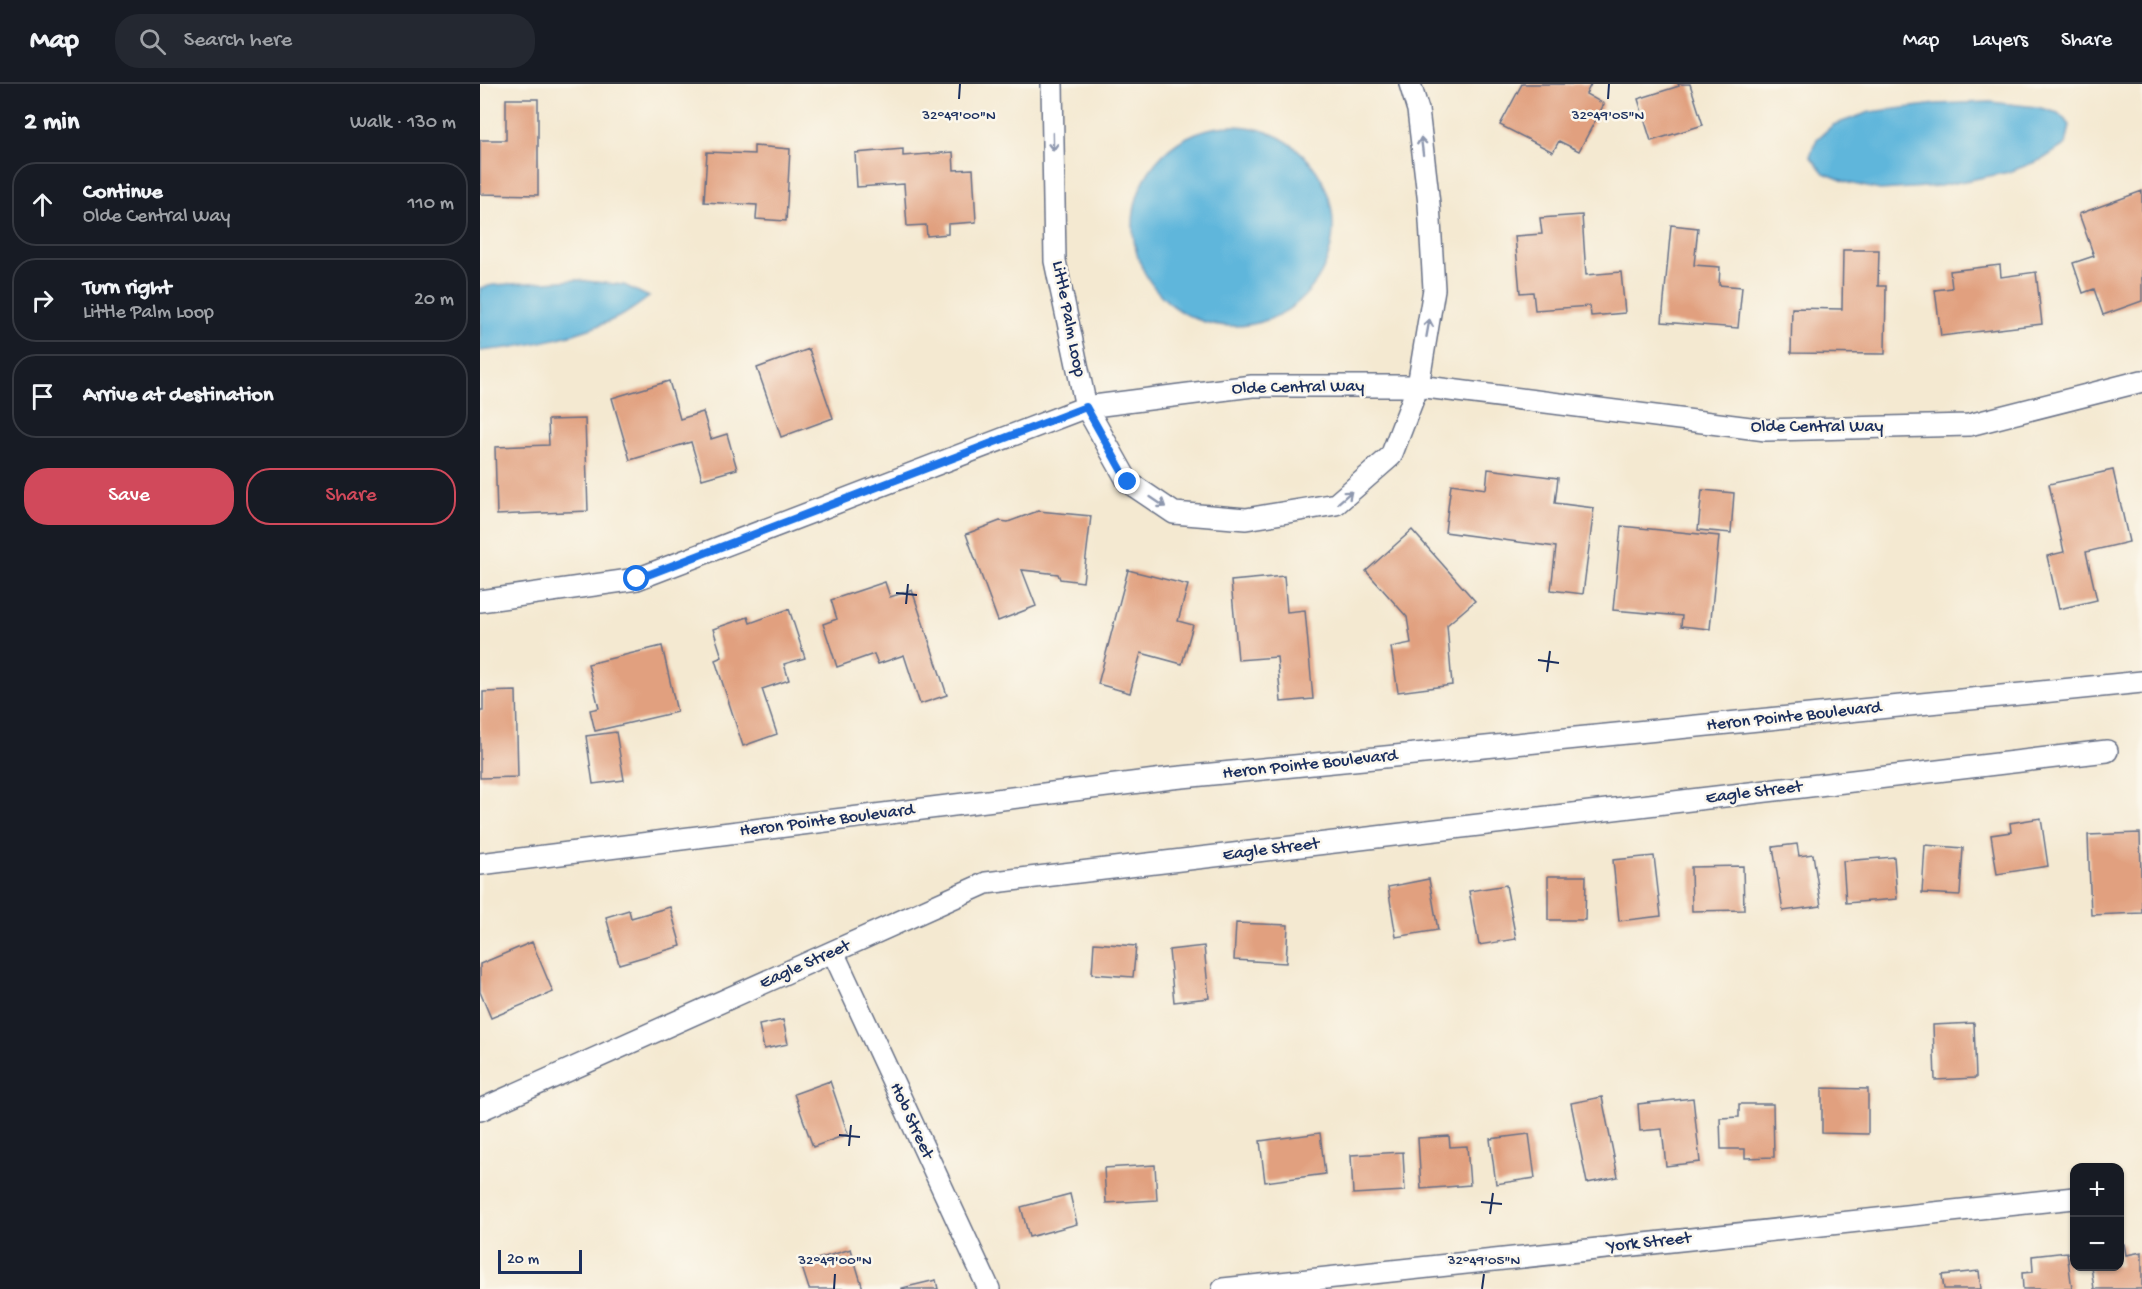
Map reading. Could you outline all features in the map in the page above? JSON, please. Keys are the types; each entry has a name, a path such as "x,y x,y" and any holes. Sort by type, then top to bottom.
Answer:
{"street":[{"name":"Little Palm Loop","path":"1052,84 1055,261 1086,407 1128,482 1174,513 1246,519 1336,504 1391,456 1418,386 1434,289 1430,204 1418,110 1410,84"},
{"name":"Olde Central Way","path":"480,601 637,579 1086,407 1252,386 1418,386 1766,430 1969,425 2142,381"},
{"name":"Heron Pointe Boulevard","path":"480,864 1172,778 2142,682"},
{"name":"Eagle Street","path":"480,1110 986,883 2107,752"},
{"name":"Hob Street","path":"833,952 989,1289"},
{"name":"York Street","path":"1223,1289 2070,1198"}],"water":[{"path":"1990,102 2037,107 2058,113 2070,125 2066,144 2043,159 2009,172 1940,186 1880,190 1849,183 1824,173 1810,156 1817,139 1833,125 1870,112 1937,104"},
{"path":"1233,126 1262,130 1280,138 1304,155 1321,179 1329,197 1333,226 1329,255 1321,273 1304,297 1280,314 1262,322 1233,326 1204,322 1186,314 1162,297 1145,273 1137,255 1133,226 1137,197 1145,179 1162,155 1186,138 1204,130"},
{"path":"577,280 624,285 649,297 623,315 571,335 516,347 480,351 480,288 493,285"}],"building":[{"path":"1522,84 1591,84 1586,94 1604,104 1579,151 1559,141 1553,152 1500,125"},
{"path":"1678,84 1690,84 1703,125 1651,141 1638,99 1679,86"},
{"path":"506,99 538,99 538,195 480,194 480,140 506,140"},
{"path":"754,146 790,149 786,221 756,219 757,205 704,202 707,152 754,154"},
{"path":"903,149 903,156 953,152 954,170 973,169 976,222 948,224 948,234 927,236 926,225 907,226 904,184 857,187 855,153"},
{"path":"2142,191 2142,301 2103,315 2094,289 2083,293 2073,263 2094,256 2079,214"},
{"path":"1582,215 1586,275 1621,272 1625,313 1591,316 1590,306 1535,310 1533,292 1520,293 1515,236 1542,234 1540,218"},
{"path":"1671,225 1698,228 1694,265 1720,267 1719,285 1742,287 1738,328 1662,322"},
{"path":"1843,250 1879,250 1878,286 1886,286 1885,354 1791,353 1792,308 1842,309"},
{"path":"2000,265 2001,277 2036,272 2042,324 1941,336 1935,290 1952,288 1950,271"},
{"path":"809,349 833,418 781,437 757,368"},
{"path":"669,381 680,419 703,412 711,439 727,434 737,469 702,479 691,442 630,460 612,398"},
{"path":"585,419 588,511 497,515 495,447 549,445 548,420"},
{"path":"1488,469 1558,478 1555,503 1594,508 1583,594 1551,590 1556,547 1445,532 1451,484 1486,489"},
{"path":"2113,470 2129,542 2086,552 2097,600 2059,609 2047,556 2064,552 2049,484"},
{"path":"1702,490 1734,493 1731,533 1698,530"},
{"path":"1038,511 1091,516 1083,582 1060,579 1058,574 1022,570 1036,606 998,621 966,534 1000,521 1008,522"},
{"path":"1621,526 1719,536 1710,629 1681,626 1682,616 1613,610"},
{"path":"1412,530 1475,601 1447,625 1452,685 1398,692 1391,647 1411,643 1407,617 1366,571"},
{"path":"1128,570 1188,585 1178,621 1193,625 1182,664 1141,653 1130,693 1098,684"},
{"path":"1284,576 1287,612 1305,610 1313,699 1281,702 1277,657 1238,660 1231,581"},
{"path":"885,582 890,597 912,590 947,695 920,704 904,655 878,664 874,654 837,667 823,624 837,619 831,600"},
{"path":"789,609 805,658 784,664 789,680 762,689 777,734 743,746 715,660 722,657 713,629 748,617 750,623"},
{"path":"662,646 677,712 595,731 590,710 599,708 588,664"},
{"path":"516,691 518,777 480,778 480,711 483,711 483,692"},
{"path":"616,732 624,780 593,784 586,736"},
{"path":"2041,818 2048,866 1997,874 1991,835 2011,832 2010,823"},
{"path":"2140,833 2142,913 2091,915 2088,835"},
{"path":"1797,844 1799,856 1813,854 1821,906 1783,911 1773,847"},
{"path":"1925,845 1963,848 1960,895 1922,893"},
{"path":"1654,856 1661,916 1619,921 1613,860"},
{"path":"1894,857 1897,899 1846,903 1843,861"},
{"path":"1743,866 1744,910 1692,911 1691,867"},
{"path":"1548,876 1586,876 1585,920 1548,920"},
{"path":"1429,879 1438,930 1396,937 1388,887"},
{"path":"1506,885 1516,939 1479,945 1469,891"},
{"path":"670,907 681,946 619,964 606,917 629,910 631,918"},
{"path":"1236,923 1288,925 1286,963 1234,960"},
{"path":"532,942 553,992 491,1018 480,992 480,964"},
{"path":"1094,943 1136,946 1133,977 1092,974"},
{"path":"1204,946 1209,998 1174,1002 1169,950"},
{"path":"783,1020 788,1044 764,1049 759,1025"},
{"path":"1974,1023 1976,1078 1935,1080 1933,1025"},
{"path":"830,1081 848,1134 813,1147 794,1094"},
{"path":"1822,1088 1868,1089 1868,1134 1822,1133"},
{"path":"1602,1097 1618,1177 1587,1183 1571,1103"},
{"path":"1693,1098 1700,1162 1666,1166 1662,1129 1640,1131 1638,1104"},
{"path":"1739,1104 1773,1104 1774,1157 1745,1158 1745,1149 1721,1149 1720,1118 1739,1117"},
{"path":"1320,1133 1325,1174 1265,1182 1260,1141"},
{"path":"1529,1134 1535,1178 1496,1184 1490,1139"},
{"path":"1449,1136 1450,1147 1467,1146 1470,1185 1421,1189 1418,1138"},
{"path":"1403,1152 1405,1191 1353,1194 1351,1155"},
{"path":"1155,1165 1157,1200 1106,1203 1104,1168"},
{"path":"1070,1194 1077,1224 1029,1237 1021,1207"},
{"path":"2124,1244 2126,1255 2142,1252 2142,1289 2094,1289 2092,1271 2124,1271"},
{"path":"851,1249 863,1289 809,1289 801,1264"},
{"path":"2067,1252 2072,1289 2023,1289 2022,1273 2033,1272 2032,1256"},
{"path":"1979,1271 1981,1289 1944,1289 1942,1275"},
{"path":"936,1280 938,1289 902,1289 902,1288"}],"route":[{"path":"637,579 1086,407 1128,482"}]}
